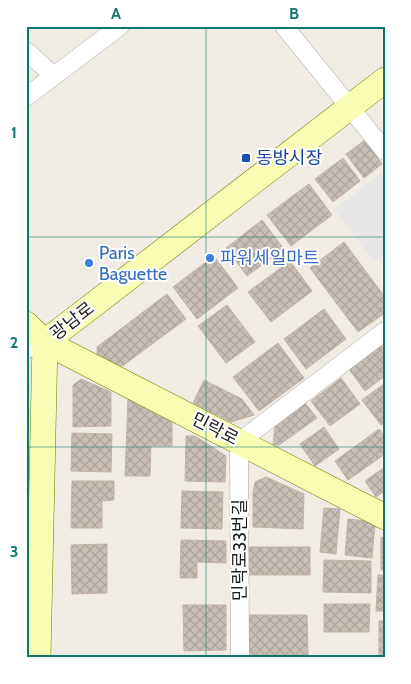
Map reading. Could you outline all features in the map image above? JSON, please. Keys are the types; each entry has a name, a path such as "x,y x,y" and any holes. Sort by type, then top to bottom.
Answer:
{"main road":[{"name":"광남로","path":"38,658 36,345 385,80"},
{"name":"민락로","path":"26,324 36,345 239,442 385,517"}],"street":[{"path":"26,97 120,26"},
{"path":"284,26 385,151"},
{"path":"26,51 54,76"},
{"path":"239,442 385,331"},
{"name":"민락로33번길","path":"239,442 240,658"}],"shaded area":[{"path":"385,171 385,254 374,262 334,209"}],"building":[{"path":"365,140 382,164 364,178 346,154"},
{"path":"343,158 360,181 333,202 315,179"},
{"path":"309,184 332,215 291,246 267,215"},
{"path":"262,220 284,249 247,276 226,248"},
{"path":"344,242 385,297 385,313 358,332 310,268"},
{"path":"214,256 238,288 197,319 173,287"},
{"path":"290,261 312,291 271,322 248,292"},
{"path":"167,294 186,319 121,367 97,357 97,347"},
{"path":"227,305 255,342 226,363 198,326"},
{"path":"324,309 346,339 306,369 284,339"},
{"path":"278,343 304,378 259,411 233,377"},
{"path":"381,345 385,351 385,376 365,391 349,369"},
{"path":"341,378 360,404 330,426 311,401"},
{"path":"81,379 111,392 111,426 73,427 73,385"},
{"path":"204,380 242,399 254,415 231,422 193,403"},
{"path":"385,383 385,423 381,425 362,400"},
{"path":"128,399 172,422 172,446 151,446 150,476 125,476"},
{"path":"305,403 317,418 279,445 273,445 275,426"},
{"path":"324,427 339,449 315,466 300,444"},
{"path":"379,429 385,437 385,454 348,480 335,461"},
{"path":"72,433 112,434 111,472 71,471"},
{"path":"186,436 195,436 226,456 225,482 185,481"},
{"path":"385,467 385,491 376,497 365,481"},
{"path":"266,477 304,494 303,529 253,527 253,493 255,482"},
{"path":"72,481 114,481 114,500 102,501 102,528 71,528"},
{"path":"182,491 223,492 222,529 181,528"},
{"path":"324,508 340,509 336,554 320,552"},
{"path":"348,519 375,522 372,558 345,555"},
{"path":"381,537 385,538 385,570 381,570"},
{"path":"181,540 226,541 226,563 197,562 197,578 180,578"},
{"path":"107,544 107,593 72,594 71,545"},
{"path":"247,547 310,547 310,575 247,575"},
{"path":"324,560 371,561 371,593 323,592"},
{"path":"378,575 385,575 385,611 376,611"},
{"path":"324,604 370,604 369,632 324,632"},
{"path":"183,605 226,605 226,650 184,651"},
{"path":"249,615 307,615 308,655 249,655"},
{"path":"379,621 385,621 385,658 379,658"}],"place":[{"name":"동방시장","path":"246,158"},
{"name":"파워세일마트","path":"210,258"},
{"name":"Paris Baguette","path":"89,263"}]}
